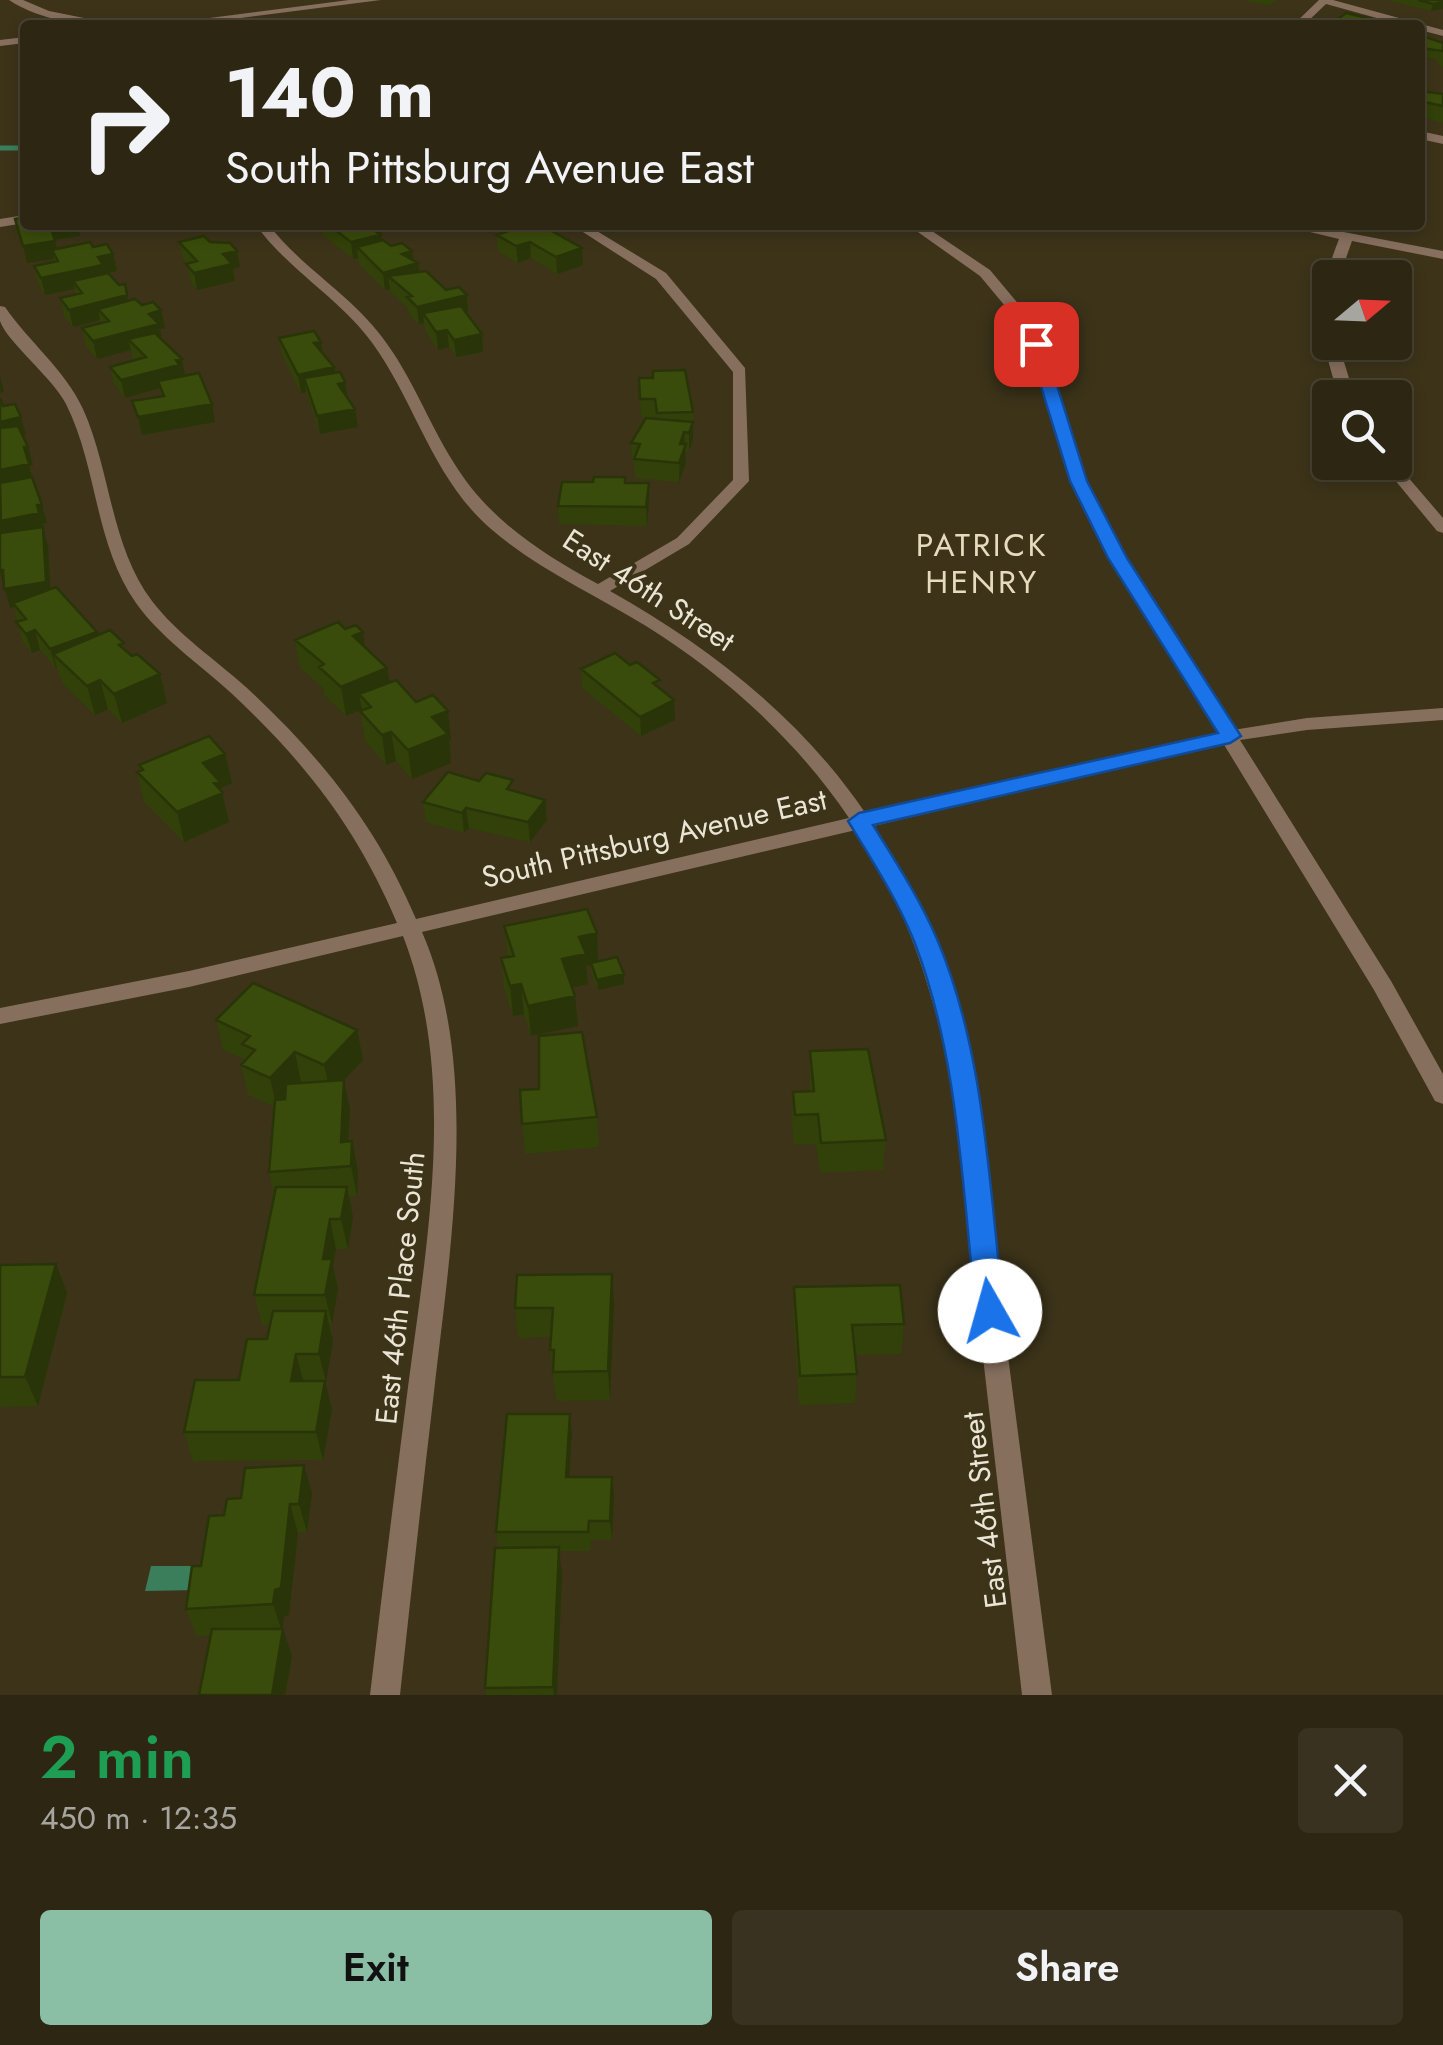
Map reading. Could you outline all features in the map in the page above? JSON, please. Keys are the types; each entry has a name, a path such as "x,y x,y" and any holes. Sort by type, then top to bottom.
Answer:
{"street":[{"path":"14,0 46,14 83,20"},
{"path":"203,20 376,0"},
{"path":"1303,20 1325,0 1397,20"},
{"name":"East 46th Street","path":"266,230 287,256 378,340 445,467 468,496 530,550 716,665 814,759 900,886 926,942 955,1046 1037,1695"},
{"path":"586,230 661,276 740,371 741,481 683,541 598,591"},
{"path":"921,230 985,273 1028,324 1078,481 1118,558 1422,1051 1443,1095"},
{"path":"1309,230 1443,256"},
{"path":"1342,380 1327,335 1330,274 1346,239"},
{"name":"East 46th Place South","path":"0,310 60,382 75,408 126,574 146,605 290,738 343,804 385,870 412,926 436,1013 446,1086 446,1192 385,1695"},
{"path":"1402,480 1443,528"},
{"name":"South Pittsburg Avenue East","path":"0,1016 190,979 1230,736 1307,724 1443,714"}],"shaded area":[{"path":"151,1566 204,1566 199,1590 145,1591"}],"building":[{"path":"1346,13 1376,20 1336,20"},
{"path":"1425,37 1443,43 1443,51 1425,49"},
{"path":"1425,92 1443,94 1443,106 1425,102"},
{"path":"20,218 20,230 52,230 55,241 23,246 15,219"},
{"path":"335,230 374,230 380,235 351,242"},
{"path":"512,230 550,230 582,248 556,257 530,242 516,246 497,235"},
{"path":"204,236 210,242 230,243 237,251 223,254 232,264 194,273 186,264 197,261 179,242"},
{"path":"383,240 391,246 402,243 412,251 402,254 418,263 383,273 357,247"},
{"path":"90,242 93,247 107,244 113,254 98,257 103,265 41,278 34,266 58,261 52,250"},
{"path":"426,271 446,290 459,287 467,295 417,307 407,297 412,296 388,276"},
{"path":"108,273 119,285 125,284 127,295 69,310 60,298 82,293 73,281"},
{"path":"135,299 142,305 153,302 161,310 149,314 159,324 93,341 82,328 109,321 98,309"},
{"path":"461,306 482,334 454,340 447,330 436,332 423,313"},
{"path":"314,331 321,342 314,343 334,367 298,375 279,338"},
{"path":"155,333 182,359 176,360 179,365 121,380 110,367 146,357 128,339"},
{"path":"685,370 693,412 657,413 655,399 640,399 639,378 653,378 653,371"},
{"path":"340,372 345,382 338,384 355,409 317,416 304,378"},
{"path":"199,373 212,404 138,417 132,401 164,396 158,381"},
{"path":"0,398 3,406 15,404 21,417 0,422"},
{"path":"646,418 693,422 689,433 684,432 680,444 686,444 679,463 634,459 640,444 631,443"},
{"path":"18,426 28,447 24,447 29,464 0,470 0,428"},
{"path":"32,477 42,505 37,505 39,513 1,521 0,483"},
{"path":"594,477 625,477 625,483 649,483 646,507 558,506 562,482 593,482"},
{"path":"43,527 46,582 4,589 0,533"},
{"path":"56,587 97,632 50,649 35,630 26,634 16,622 26,619 13,603"},
{"path":"338,622 345,629 356,625 363,632 353,636 387,668 341,687 319,667 324,664 295,640"},
{"path":"110,630 124,643 119,645 132,656 137,654 160,674 114,694 100,680 87,686 53,654"},
{"path":"615,653 630,665 637,662 660,680 653,683 674,700 640,717 581,669"},
{"path":"396,680 416,702 433,695 448,711 432,717 448,734 408,750 391,732 382,735 360,711 371,707 359,694"},
{"path":"209,736 225,754 203,763 220,782 214,783 223,793 177,812 137,772 143,770 139,765"},
{"path":"448,772 479,781 486,773 513,780 507,789 545,800 528,822 466,808 462,813 423,802"},
{"path":"587,909 597,933 579,937 586,954 562,959 575,996 528,1006 521,984 510,986 501,958 514,956 504,926"},
{"path":"617,957 624,974 597,980 591,963"},
{"path":"253,983 357,1030 324,1065 295,1052 270,1078 241,1065 255,1050 242,1044 250,1036 216,1020"},
{"path":"582,1032 597,1117 522,1124 520,1090 539,1089 539,1036"},
{"path":"868,1049 886,1140 821,1143 818,1114 795,1115 793,1092 814,1091 810,1051"},
{"path":"344,1080 341,1142 352,1141 351,1166 269,1172 275,1100 285,1099 286,1084"},
{"path":"276,1187 347,1187 341,1219 330,1219 323,1259 332,1259 325,1295 254,1295"},
{"path":"56,1264 25,1377 0,1377 0,1265"},
{"path":"612,1274 608,1371 553,1372 553,1308 515,1308 517,1275"},
{"path":"900,1285 904,1324 852,1325 857,1374 800,1376 794,1287"},
{"path":"273,1311 326,1311 319,1354 296,1354 291,1381 325,1381 316,1432 184,1432 195,1380 239,1380 247,1339 267,1339"},
{"path":"507,1414 570,1414 566,1477 612,1477 610,1521 589,1521 588,1532 496,1532"},
{"path":"304,1465 299,1504 290,1504 281,1588 275,1590 273,1604 186,1609 192,1566 201,1566 209,1516 224,1515 227,1499 241,1498 245,1468"},
{"path":"559,1547 553,1687 485,1688 495,1548"},
{"path":"212,1629 283,1629 272,1695 199,1695"}],"waterway":[{"path":"0,148 20,148"}],"district":[{"name":"PATRICK HENRY","path":"982,564"}],"route":[{"path":"990,1311 962,1080 948,1012 926,942 900,886 859,821 1230,736 1118,558 1078,481 1036,344"}]}
